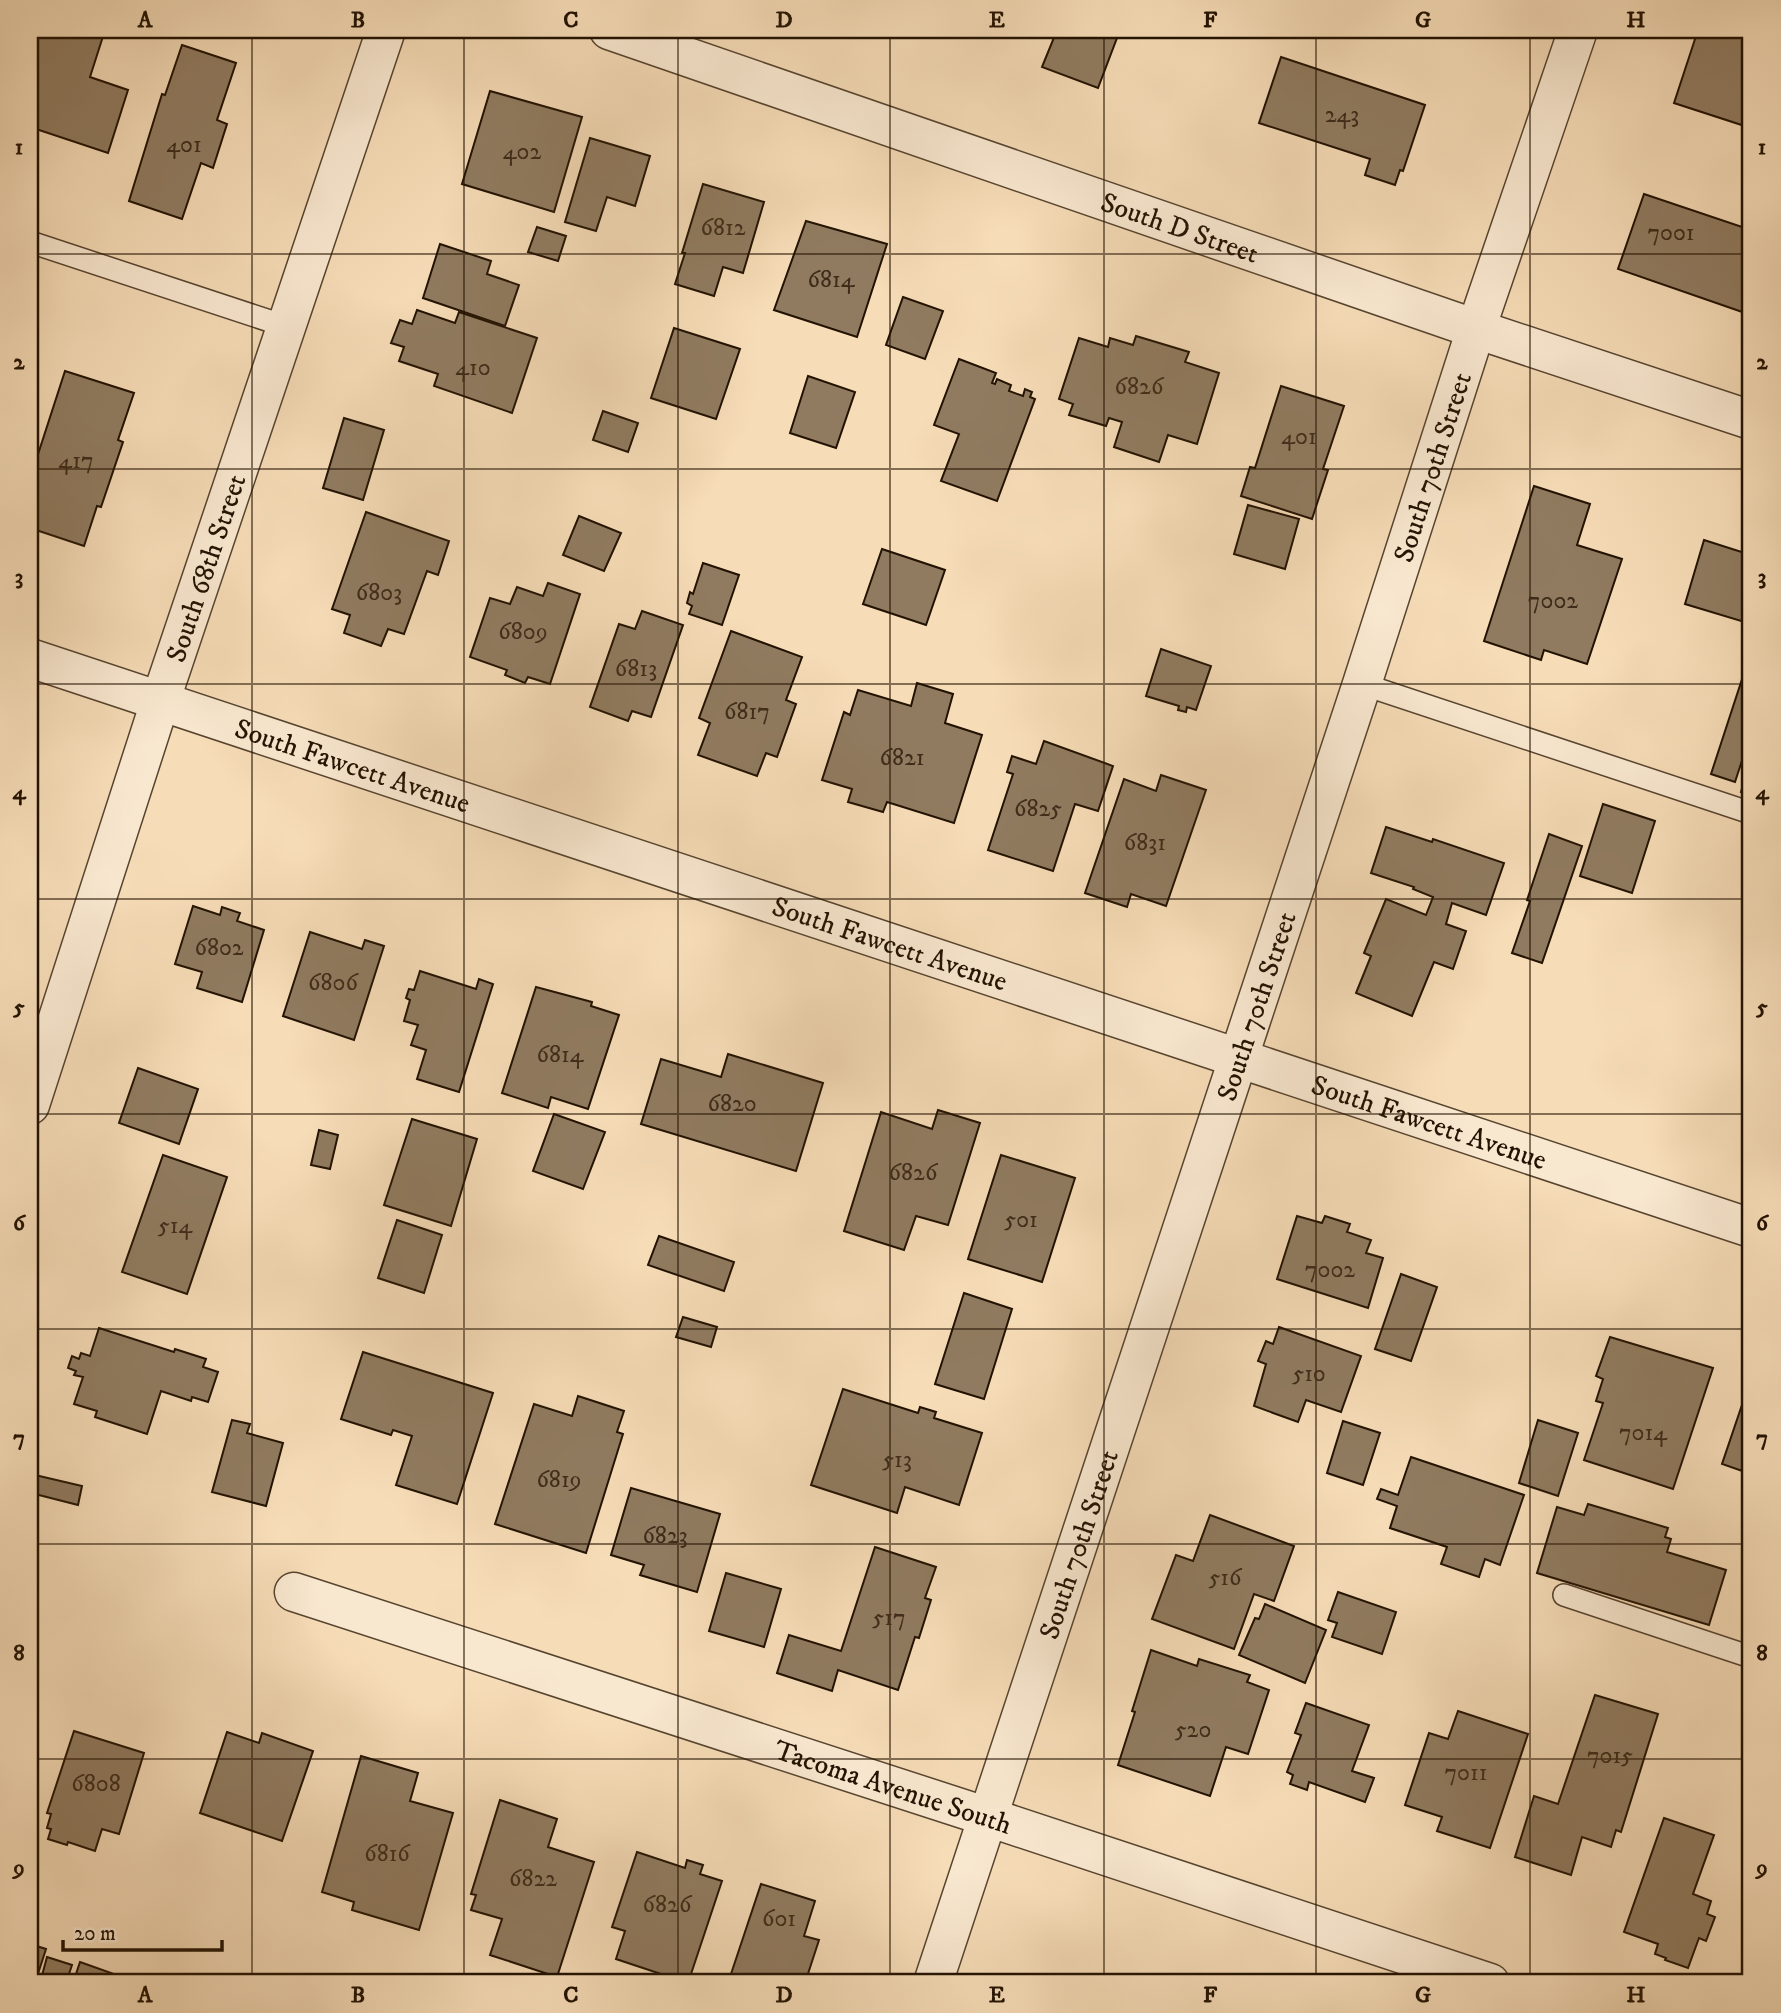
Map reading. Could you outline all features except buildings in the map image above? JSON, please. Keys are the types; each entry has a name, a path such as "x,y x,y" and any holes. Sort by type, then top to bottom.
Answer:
{"street":[{"name":"South 68th Street","path":"30,1105 160,702 386,30"},
{"name":"South D Street","path":"609,30 1476,329 1751,420"},
{"name":"South 70th Street","path":"933,1983 1362,684 1476,329 1578,30"},
{"name":"South Fawcett Avenue","path":"30,658 1751,1228"},
{"name":"Tacoma Avenue South","path":"294,1592 1490,1983"}],"lane":[{"path":"30,242 285,326"},
{"path":"1362,684 1751,813"},
{"path":"1564,1595 1751,1657"}]}
